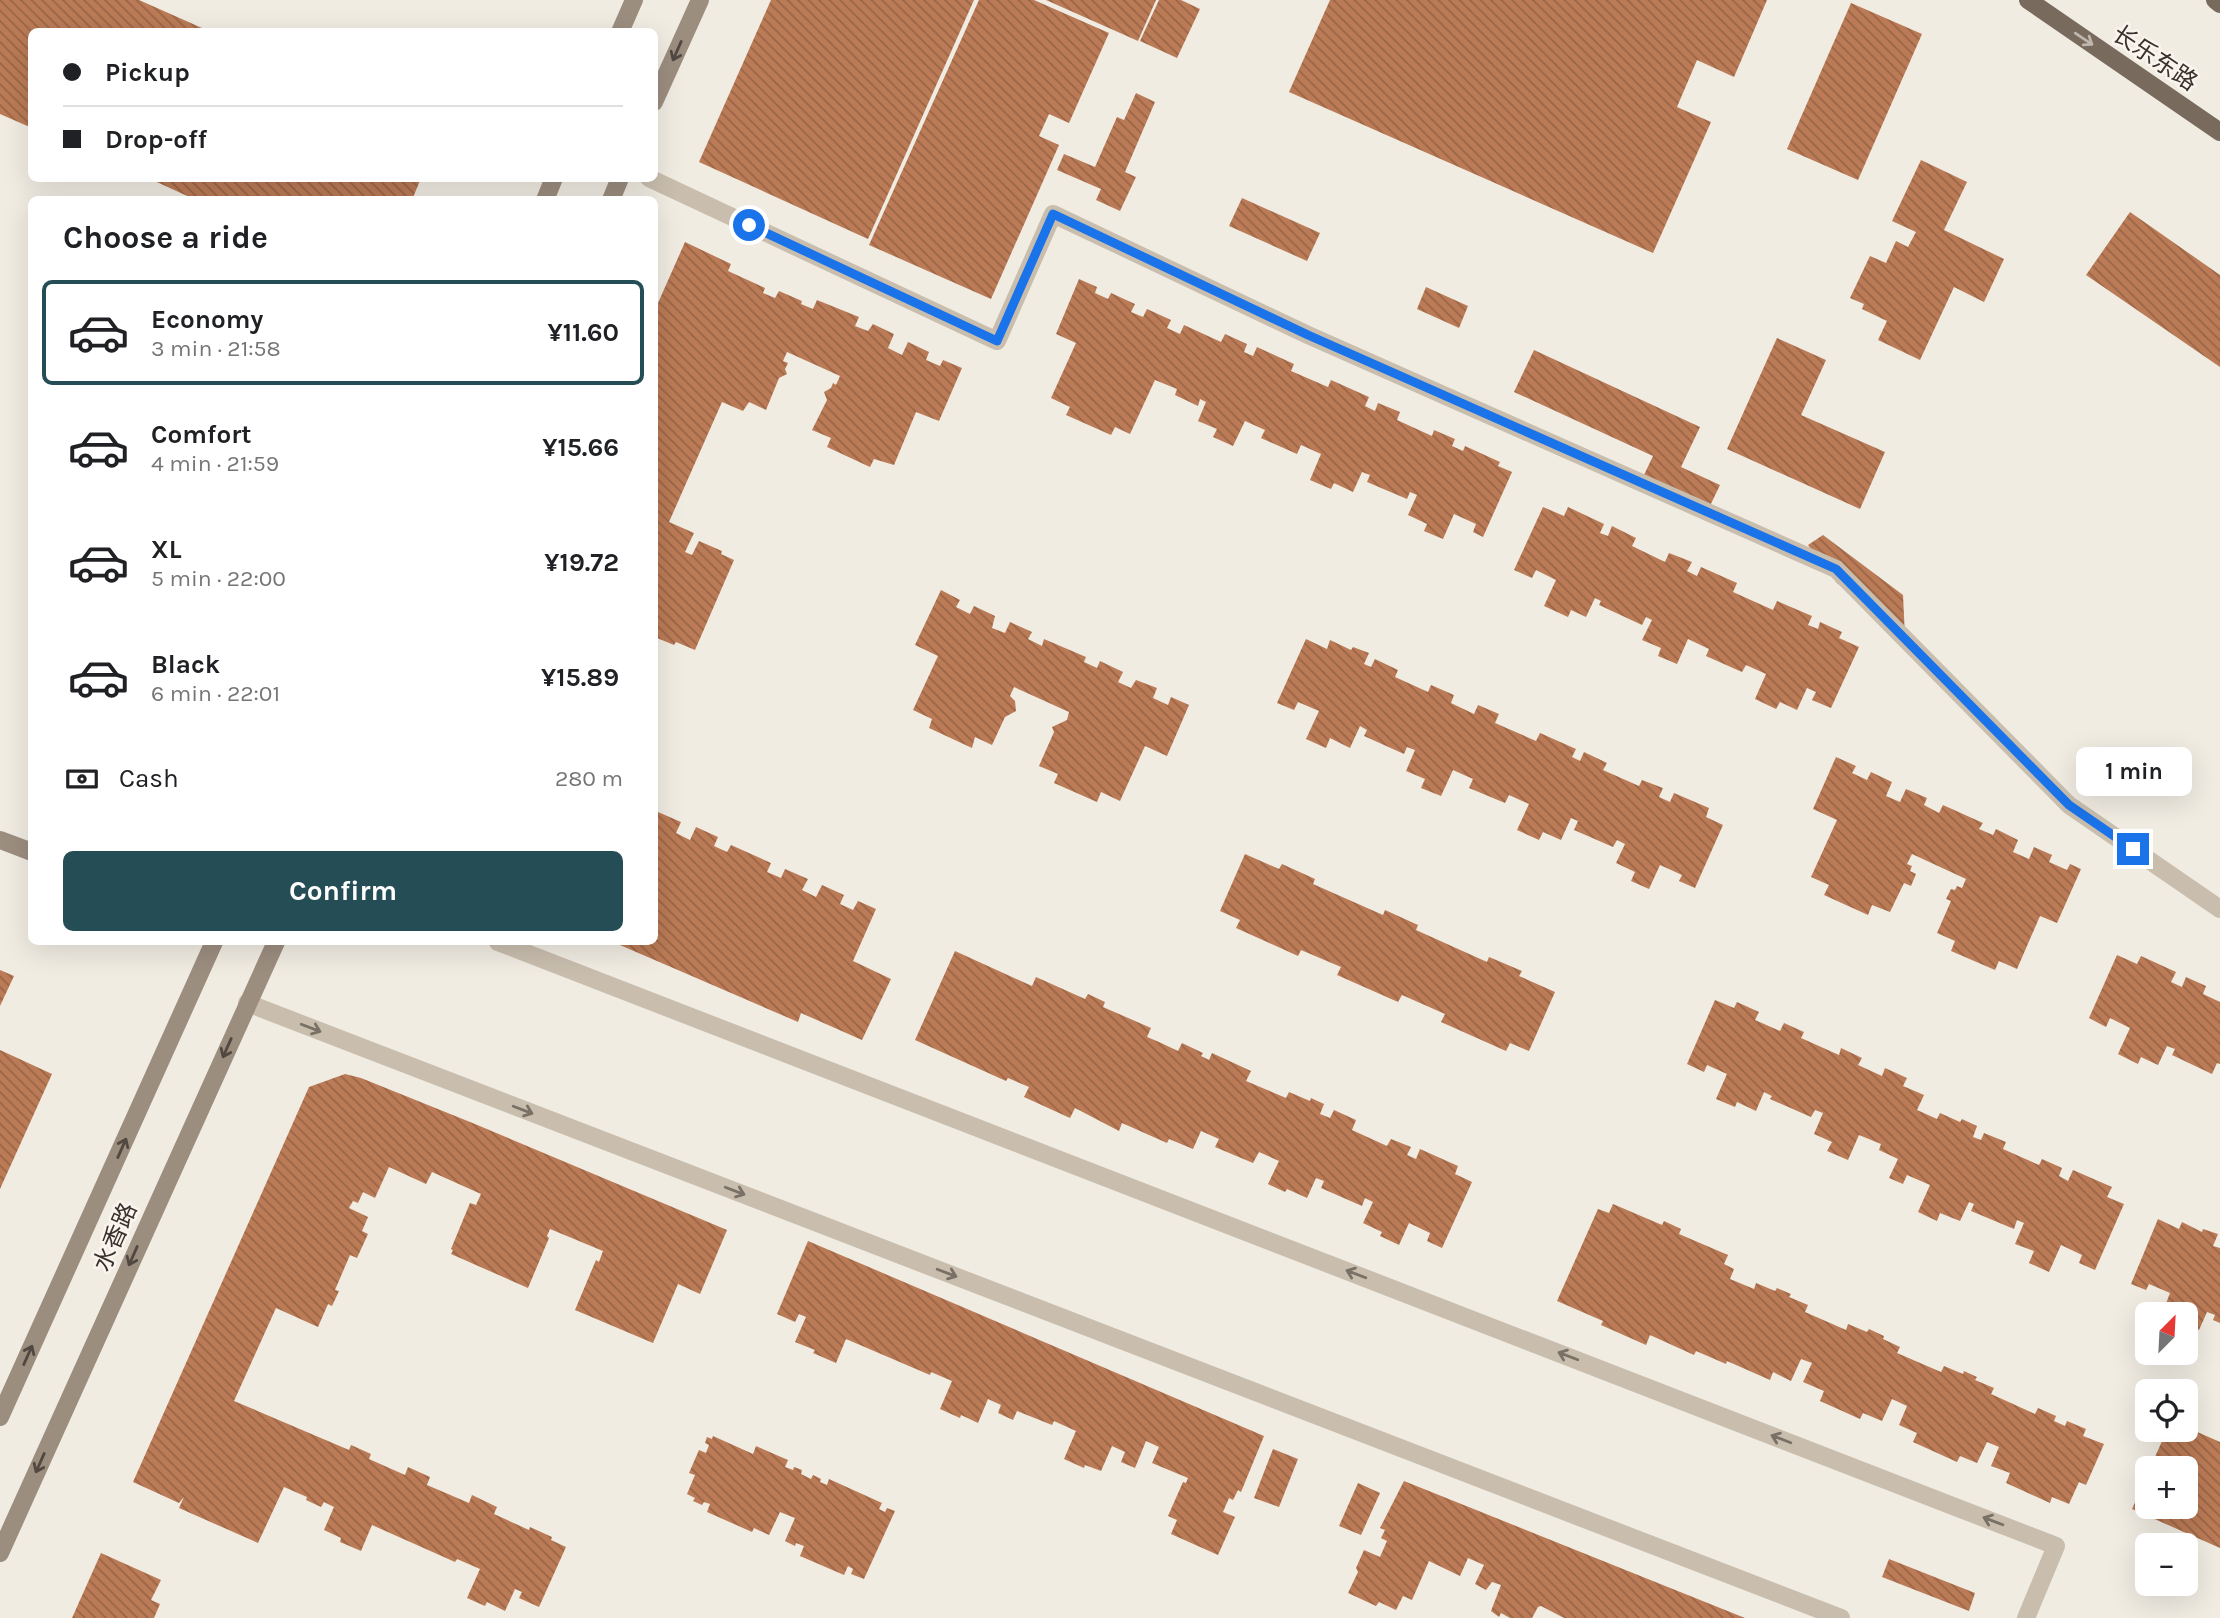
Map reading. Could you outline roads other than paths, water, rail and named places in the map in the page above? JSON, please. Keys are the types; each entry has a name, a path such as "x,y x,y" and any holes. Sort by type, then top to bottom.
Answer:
{"main road":[{"name":"长乐东路","path":"2028,0 2220,132"},
{"path":"2215,0 2220,4"}],"street":[{"path":"622,28 634,0"},
{"path":"658,93 700,0"},
{"path":"658,182 997,341 1053,214 1308,335 1836,569 2069,805 2220,909"},
{"path":"0,840 28,850"},
{"name":"水香路","path":"0,1417 213,945"},
{"name":"水香路","path":"0,1553 247,1003 268,945"},
{"path":"506,945 2056,1546 2026,1618"},
{"path":"247,1003 1841,1618"}]}
